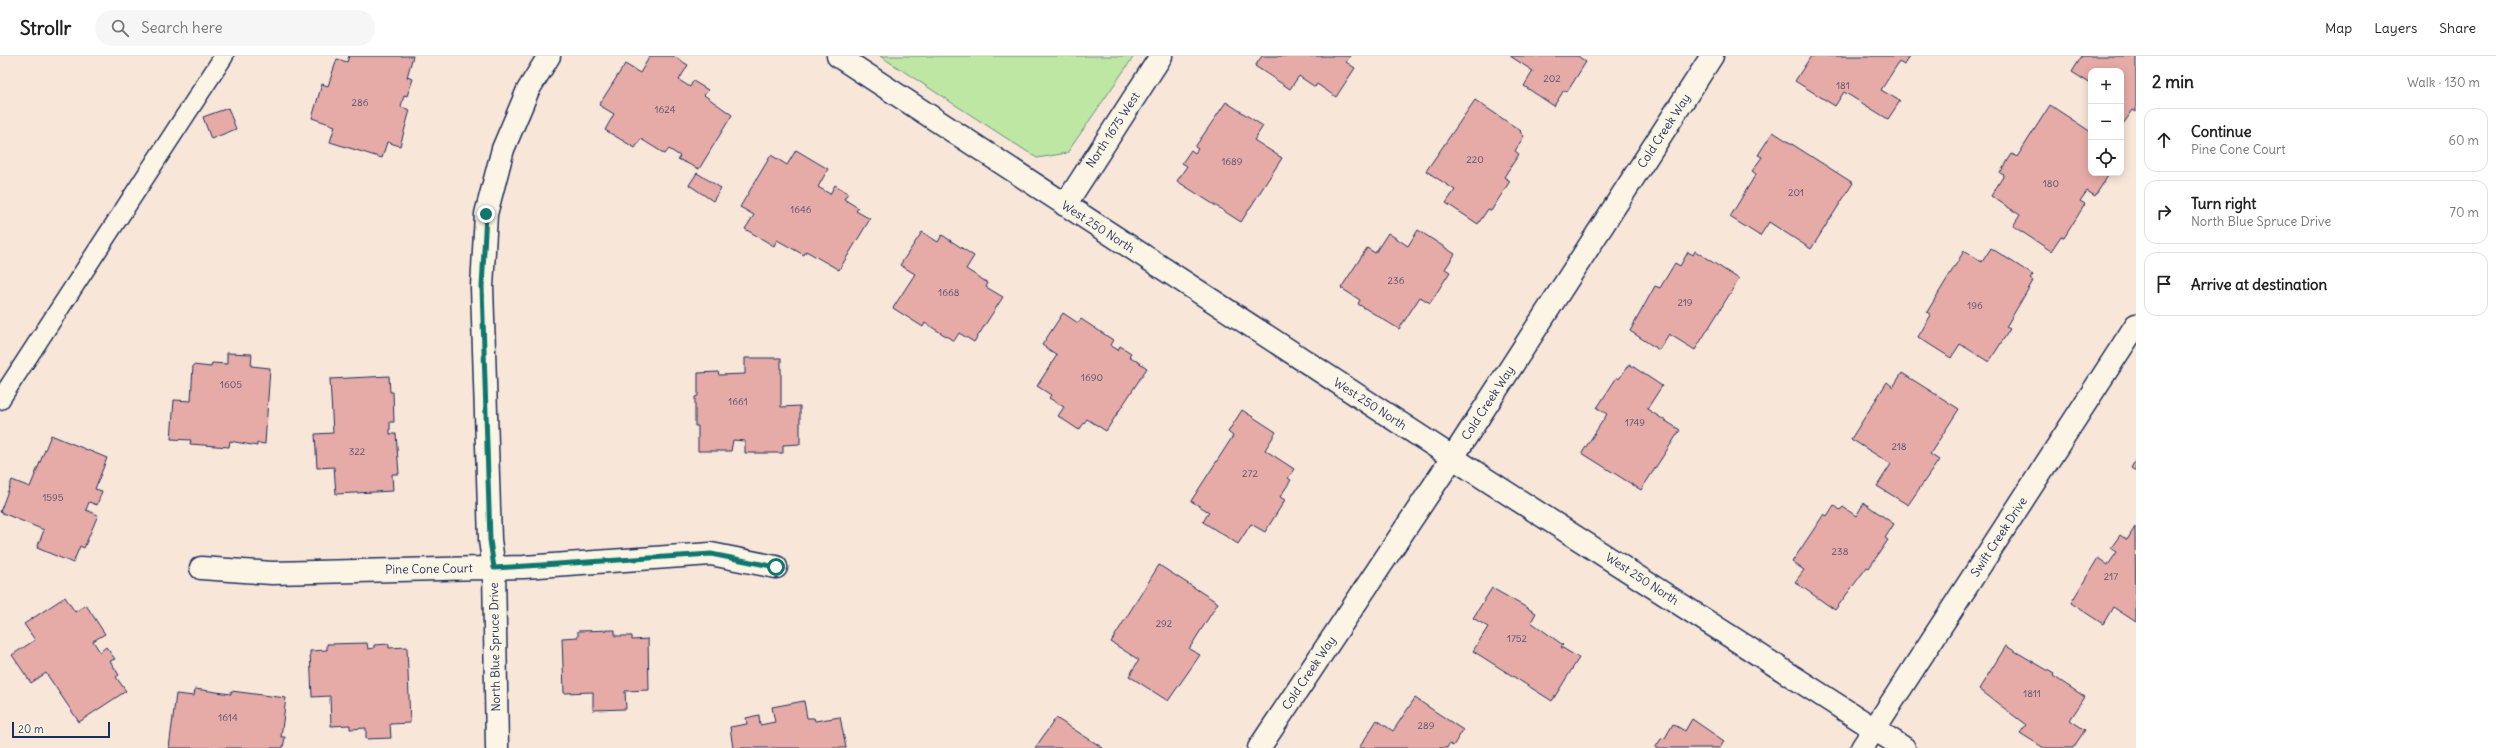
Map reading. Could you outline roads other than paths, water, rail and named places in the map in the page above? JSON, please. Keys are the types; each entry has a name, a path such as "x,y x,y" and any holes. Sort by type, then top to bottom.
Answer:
{"street":[{"name":"North Blue Spruce Drive","path":"498,748 494,568 490,540 482,287 486,214 503,149 528,90 549,56"},
{"name":"West 250 North","path":"838,56 1453,458 1904,748"},
{"name":"North 1675 West","path":"1065,205 1161,56"},
{"name":"Cold Creek Way","path":"1260,748 1453,458 1712,56"},
{"name":"Swift Creek Drive","path":"1862,748 2136,325"},
{"name":"Pine Cone Court","path":"201,568 272,573 494,568 711,554 776,567"}],"lane":[{"path":"0,400 224,56"}]}
